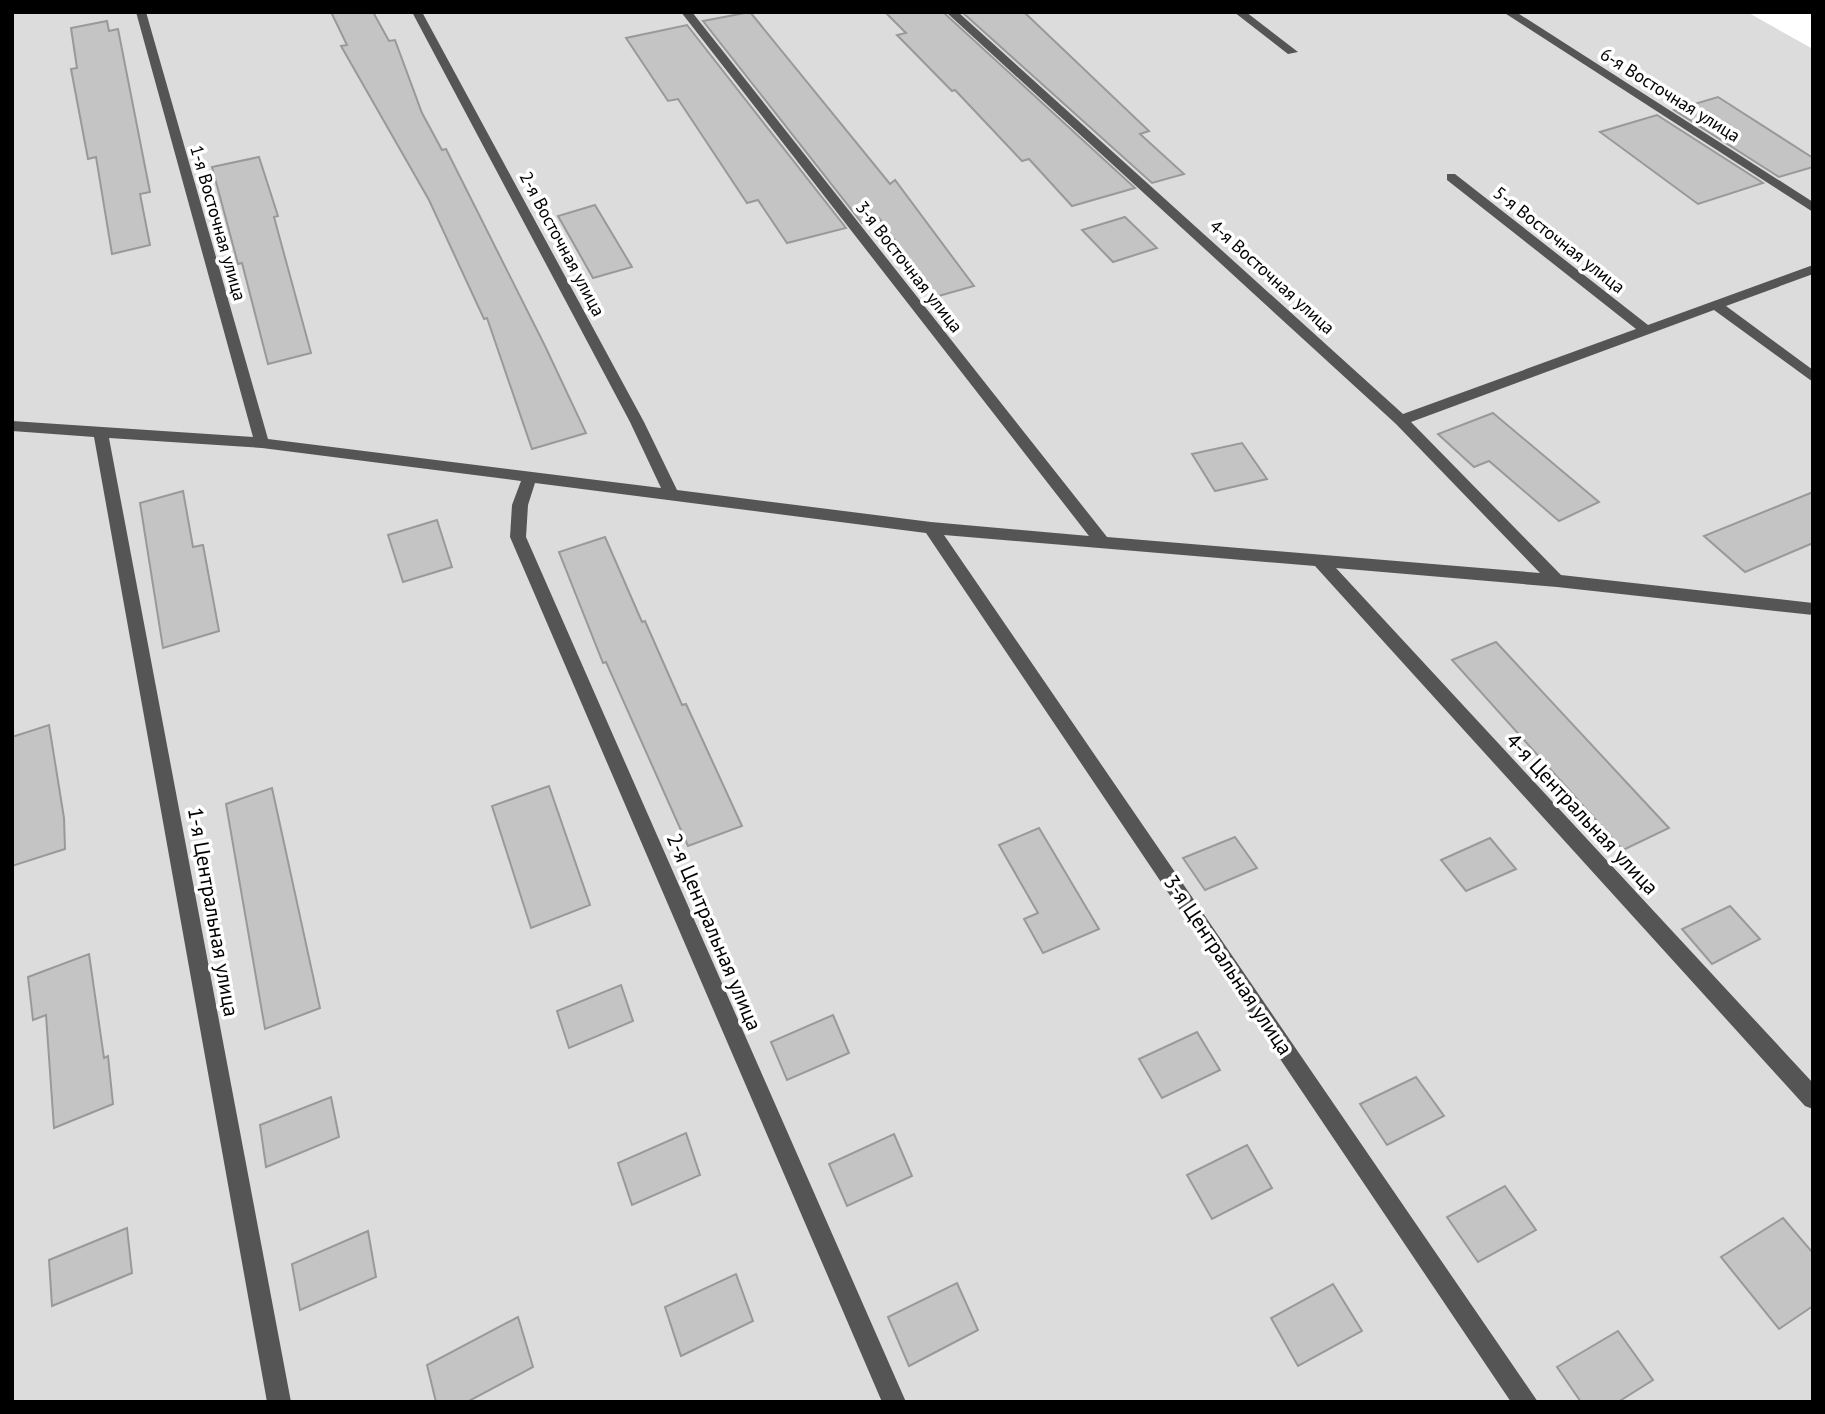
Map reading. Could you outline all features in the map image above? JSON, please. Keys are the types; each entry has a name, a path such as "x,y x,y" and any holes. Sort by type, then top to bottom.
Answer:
{"street":[{"name":"1-я Восточная улица","path":"141,12 262,443"},
{"name":"2-я Восточная улица","path":"417,12 637,422 672,495"},
{"name":"3-я Восточная улица","path":"686,12 1104,544"},
{"name":"4-я Восточная улица","path":"951,12 1401,420 1557,581"},
{"path":"1239,12 1292,52"},
{"name":"6-я Восточная улица","path":"1508,12 1813,208"},
{"name":"5-я Восточная улица","path":"1451,177 1646,330"},
{"path":"1401,420 1813,269"},
{"path":"1716,305 1813,377"},
{"path":"12,426 262,443 931,528 1104,544 1318,559 1557,581 1813,609"},
{"name":"1-я Центральная улица","path":"100,431 279,1402"},
{"name":"2-я Центральная улица","path":"530,477 520,505 518,537 894,1402"},
{"name":"3-я Центральная улица","path":"931,528 1526,1402"},
{"name":"4-я Центральная улица","path":"1318,559 1813,1099"}],"shaded area":[{"path":"12,12 1747,12 1813,49 1813,1402 12,1402"}],"building":[{"path":"331,12 373,12 389,41 395,40 422,113 442,150 446,149 586,433 532,449 487,318 484,319 429,200 341,46 347,45"},
{"path":"750,12 890,184 895,180 974,286 935,297 879,218 862,223 703,21"},
{"path":"885,12 943,12 1135,188 1072,206 1029,159 1022,161 955,90 952,91 897,35 906,33"},
{"path":"962,12 1024,12 1149,131 1140,134 1184,174 1152,183"},
{"path":"107,21 109,31 118,29 150,192 140,194 150,245 112,254 96,157 88,159 71,69 77,68 71,28"},
{"path":"687,25 846,228 787,243 758,200 747,203 678,99 668,101 626,38"},
{"path":"1718,97 1813,158 1813,167 1779,177 1674,110"},
{"path":"1657,115 1763,183 1698,204 1600,132"},
{"path":"259,157 278,216 274,217 311,353 268,364 242,263 238,264 212,167"},
{"path":"595,205 632,267 593,278 558,216"},
{"path":"1125,217 1157,248 1113,262 1082,230"},
{"path":"1493,413 1599,502 1559,521 1489,461 1474,467 1438,434"},
{"path":"1242,443 1267,479 1215,491 1192,454"},
{"path":"183,491 193,547 203,545 219,631 163,648 140,503"},
{"path":"1813,492 1813,543 1745,572 1704,536"},
{"path":"437,520 452,567 403,582 388,535"},
{"path":"605,537 642,622 645,621 682,705 686,704 742,826 688,846 606,662 603,663 559,552"},
{"path":"1496,642 1669,828 1623,850 1452,660"},
{"path":"49,725 64,818 65,849 12,866 12,737"},
{"path":"549,786 590,905 531,928 492,806"},
{"path":"272,788 320,1008 265,1029 226,804"},
{"path":"1039,828 1099,929 1043,953 1024,919 1038,913 999,845"},
{"path":"1235,837 1257,868 1205,890 1183,858"},
{"path":"1490,838 1516,869 1466,891 1441,860"},
{"path":"1730,906 1760,939 1712,964 1682,929"},
{"path":"89,954 104,1058 108,1056 113,1104 54,1128 46,1015 33,1020 28,977"},
{"path":"621,985 633,1021 569,1048 557,1011"},
{"path":"833,1015 849,1053 787,1080 771,1042"},
{"path":"1197,1032 1220,1070 1162,1098 1139,1059"},
{"path":"1416,1077 1444,1116 1387,1145 1360,1104"},
{"path":"331,1097 339,1137 266,1167 260,1125"},
{"path":"686,1133 700,1175 632,1205 618,1163"},
{"path":"894,1134 912,1176 847,1206 829,1164"},
{"path":"1247,1145 1272,1188 1212,1219 1187,1175"},
{"path":"1505,1186 1536,1230 1478,1262 1447,1217"},
{"path":"1783,1218 1813,1253 1813,1306 1779,1329 1721,1257"},
{"path":"127,1228 132,1273 52,1306 49,1260"},
{"path":"368,1231 376,1277 300,1310 292,1264"},
{"path":"736,1274 753,1321 681,1356 665,1307"},
{"path":"957,1283 978,1330 909,1366 888,1317"},
{"path":"1333,1284 1362,1331 1298,1366 1271,1318"},
{"path":"518,1317 533,1367 467,1402 436,1402 427,1365"},
{"path":"1618,1331 1653,1380 1618,1402 1581,1402 1557,1367"}]}
